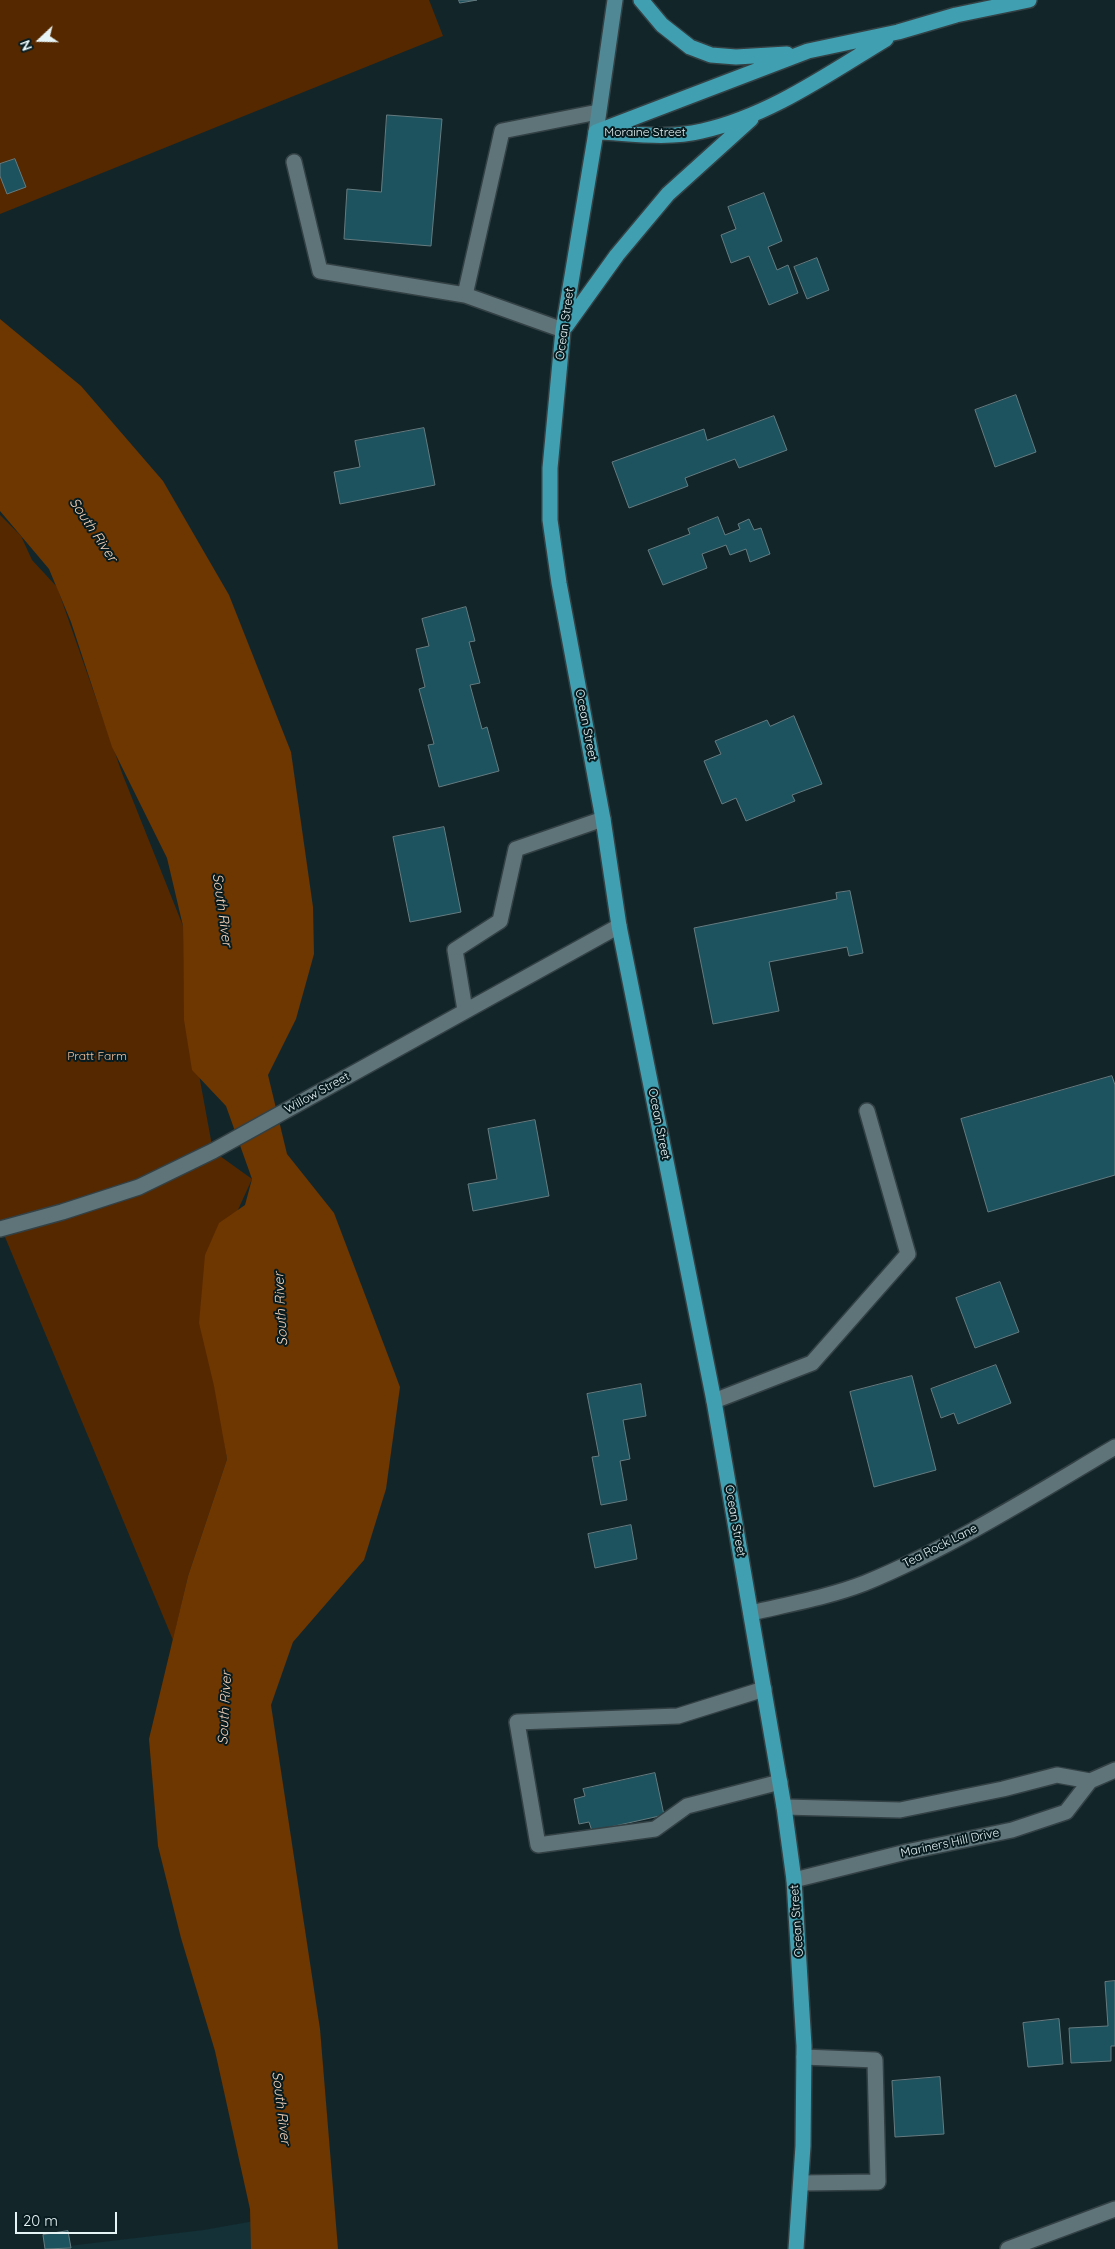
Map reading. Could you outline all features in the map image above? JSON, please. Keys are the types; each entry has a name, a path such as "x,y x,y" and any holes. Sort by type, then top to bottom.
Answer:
{"main road":[{"name":"Ocean Street","path":"615,0 596,132 563,330 550,468 550,520 559,583 603,819 620,926 714,1401 784,1807 794,1880 804,2057 801,2183 796,2249"},
{"path":"641,0 662,25 690,47 711,55 736,58 808,51"},
{"name":"Moraine Street","path":"596,132 808,51 898,32 956,15 1030,0"},
{"name":"Moraine Street","path":"596,132 661,135 701,132 756,114 898,32"},
{"path":"563,330 617,255 668,194 756,114"}],"street":[{"path":"465,294 502,131 598,112"},
{"path":"294,162 320,271 465,294 563,330"},
{"path":"465,1010 455,950 500,921 516,849 603,819"},
{"name":"Willow Street","path":"0,1229 62,1212 139,1187 213,1151 620,926"},
{"path":"714,1401 812,1363 908,1254 867,1111"},
{"name":"Tea Rock Lane","path":"751,1612 820,1597 872,1579 941,1547 1115,1447"},
{"path":"764,1689 678,1716 517,1722 538,1845 655,1829 687,1806 780,1782"},
{"name":"Mariners Hill Drive","path":"794,1880 1030,1824 1066,1812 1090,1781 1115,1770"},
{"path":"784,1807 900,1810 1003,1789 1056,1775 1090,1781"},
{"path":"801,2183 878,2182 875,2060 804,2057"},
{"path":"1008,2249 1115,2209"}],"shaded area":[{"path":"260,2220 261,2249 43,2249 204,2230"}],"green space":[{"path":"0,0 429,0 443,36 0,214"},
{"name":"Pratt Farm","path":"0,515 21,536 32,560 57,587 122,773 183,926 184,993 213,1151 252,1179 202,1289 227,1459 188,1576 173,1640 0,1225"}],"water":[{"name":"South River","path":"0,319 81,386 163,481 229,595 291,752 313,907 314,954 296,1019 268,1075 287,1154 334,1213 400,1387 386,1489 364,1560 293,1642 271,1705 320,2029 338,2249 251,2249 250,2209 215,2051 181,1938 158,1846 149,1739 188,1576 227,1459 214,1386 199,1323 205,1255 219,1223 245,1205 252,1179 226,1106 192,1070 184,1020 183,926 167,858 112,747 71,622 49,569 0,511"}],"building":[{"path":"459,0 477,0 460,3"},
{"path":"387,115 442,119 431,246 344,239 347,189 381,192"},
{"path":"15,159 26,187 7,194 0,176 0,164"},
{"path":"764,193 782,241 768,247 777,270 788,265 798,293 769,305 749,256 731,263 721,235 736,229 728,207"},
{"path":"817,258 829,290 807,299 794,267"},
{"path":"1016,395 1036,452 995,467 975,410"},
{"path":"774,416 787,450 739,468 735,459 685,478 688,486 629,508 612,462 704,429 707,440"},
{"path":"424,428 435,485 340,504 334,472 360,467 355,441"},
{"path":"718,517 725,535 740,529 738,524 749,519 754,530 761,528 770,554 750,562 746,549 730,555 726,545 702,554 707,568 663,585 648,550 690,534 688,529"},
{"path":"466,607 475,641 469,642 480,683 470,685 482,729 487,727 499,771 439,787 428,745 434,744 419,689 425,687 416,649 429,646 422,619"},
{"path":"794,716 822,784 792,795 795,801 746,821 736,798 722,804 704,761 721,754 715,741 767,720 770,726"},
{"path":"444,827 461,912 410,922 393,837"},
{"path":"850,891 863,953 849,956 847,947 769,962 779,1011 713,1024 694,928 837,899 836,893"},
{"path":"1112,1076 1115,1085 1115,1175 988,1212 961,1119"},
{"path":"535,1120 549,1196 473,1211 468,1184 497,1179 488,1129"},
{"path":"1000,1282 1019,1332 975,1348 956,1298"},
{"path":"996,1365 1011,1403 958,1424 954,1413 941,1418 931,1389"},
{"path":"912,1376 936,1470 874,1487 850,1392"},
{"path":"641,1384 646,1416 623,1420 630,1459 620,1461 627,1500 601,1505 592,1457 599,1456 587,1394"},
{"path":"631,1525 637,1559 595,1568 588,1534"},
{"path":"655,1773 664,1815 592,1831 589,1822 579,1824 574,1799 585,1796 583,1789"},
{"path":"1115,1981 1115,2046 1111,2046 1111,2061 1071,2063 1069,2028 1108,2026 1105,1982"},
{"path":"1059,2019 1063,2064 1028,2067 1023,2023"},
{"path":"940,2077 944,2134 895,2137 892,2081"},
{"path":"68,2231 71,2248 45,2249 43,2235"}]}
